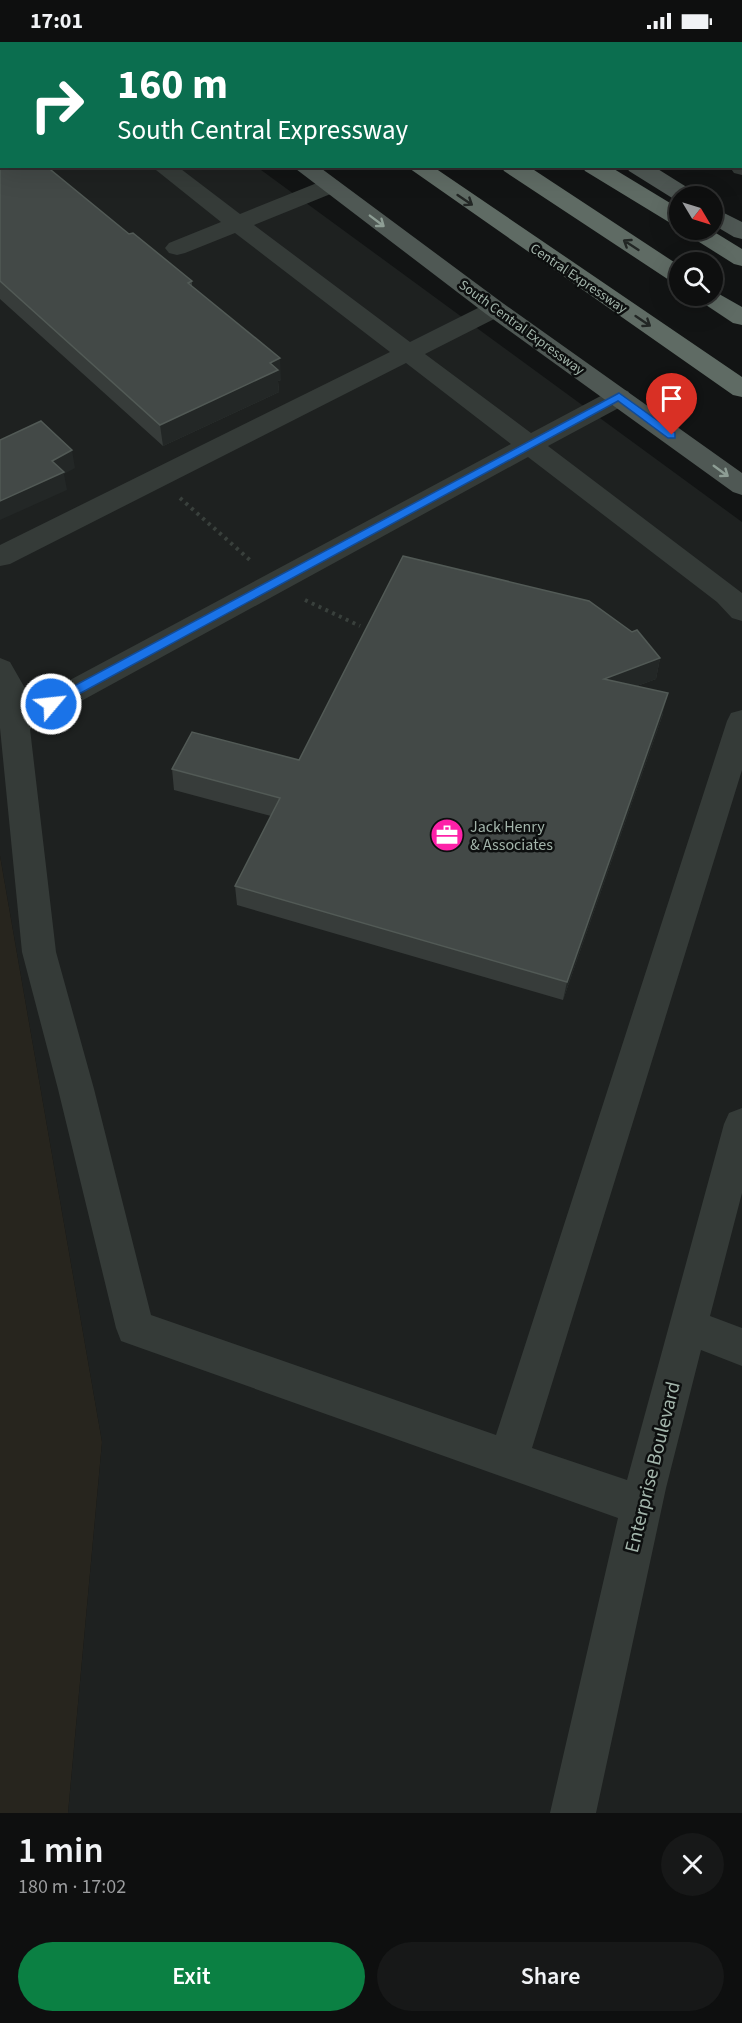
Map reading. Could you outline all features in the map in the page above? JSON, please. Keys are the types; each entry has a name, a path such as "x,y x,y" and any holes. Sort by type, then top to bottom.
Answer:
{"highway":[{"name":"Central Expressway","path":"420,168 742,389"},
{"path":"515,168 669,270"},
{"path":"596,168 669,212"},
{"path":"712,240 742,259"},
{"path":"723,306 742,318"}],"main road":[{"name":"South Central Expressway","path":"306,168 495,309 742,486"},
{"path":"640,168 669,186"},
{"path":"723,221 742,232"}],"street":[{"path":"165,168 727,595 742,611"},
{"path":"177,248 330,186"},
{"path":"0,557 495,309"},
{"path":"14,724 619,397"},
{"path":"0,669 10,690 39,952 76,1089 135,1328 641,1506"},
{"path":"508,1460 742,721"},
{"name":"Enterprise Boulevard","path":"573,1813 641,1506 742,1124"},
{"path":"688,1326 742,1347"}],"path":[{"path":"158,478 293,596 322,606 341,620 360,626"}],"shaded area":[{"path":"0,168 258,168 742,522 742,1813 68,1813 102,1442 0,856"},
{"path":"0,856 102,1442 68,1813 0,1813"}],"building":[{"path":"0,168 48,168 129,234 133,233 192,281 188,283 280,358 270,363 278,370 160,425 0,281"},
{"path":"41,421 72,450 52,461 64,472 0,501 0,440"},
{"name":"Jack Henry & Associates","path":"403,556 589,601 632,632 637,630 660,658 604,679 668,693 567,982 235,886 280,798 172,769 192,732 299,760"}],"place":[{"name":"Jack Henry & Associates","path":"447,835"}],"route":[{"path":"51,704 619,397 672,435"}]}
